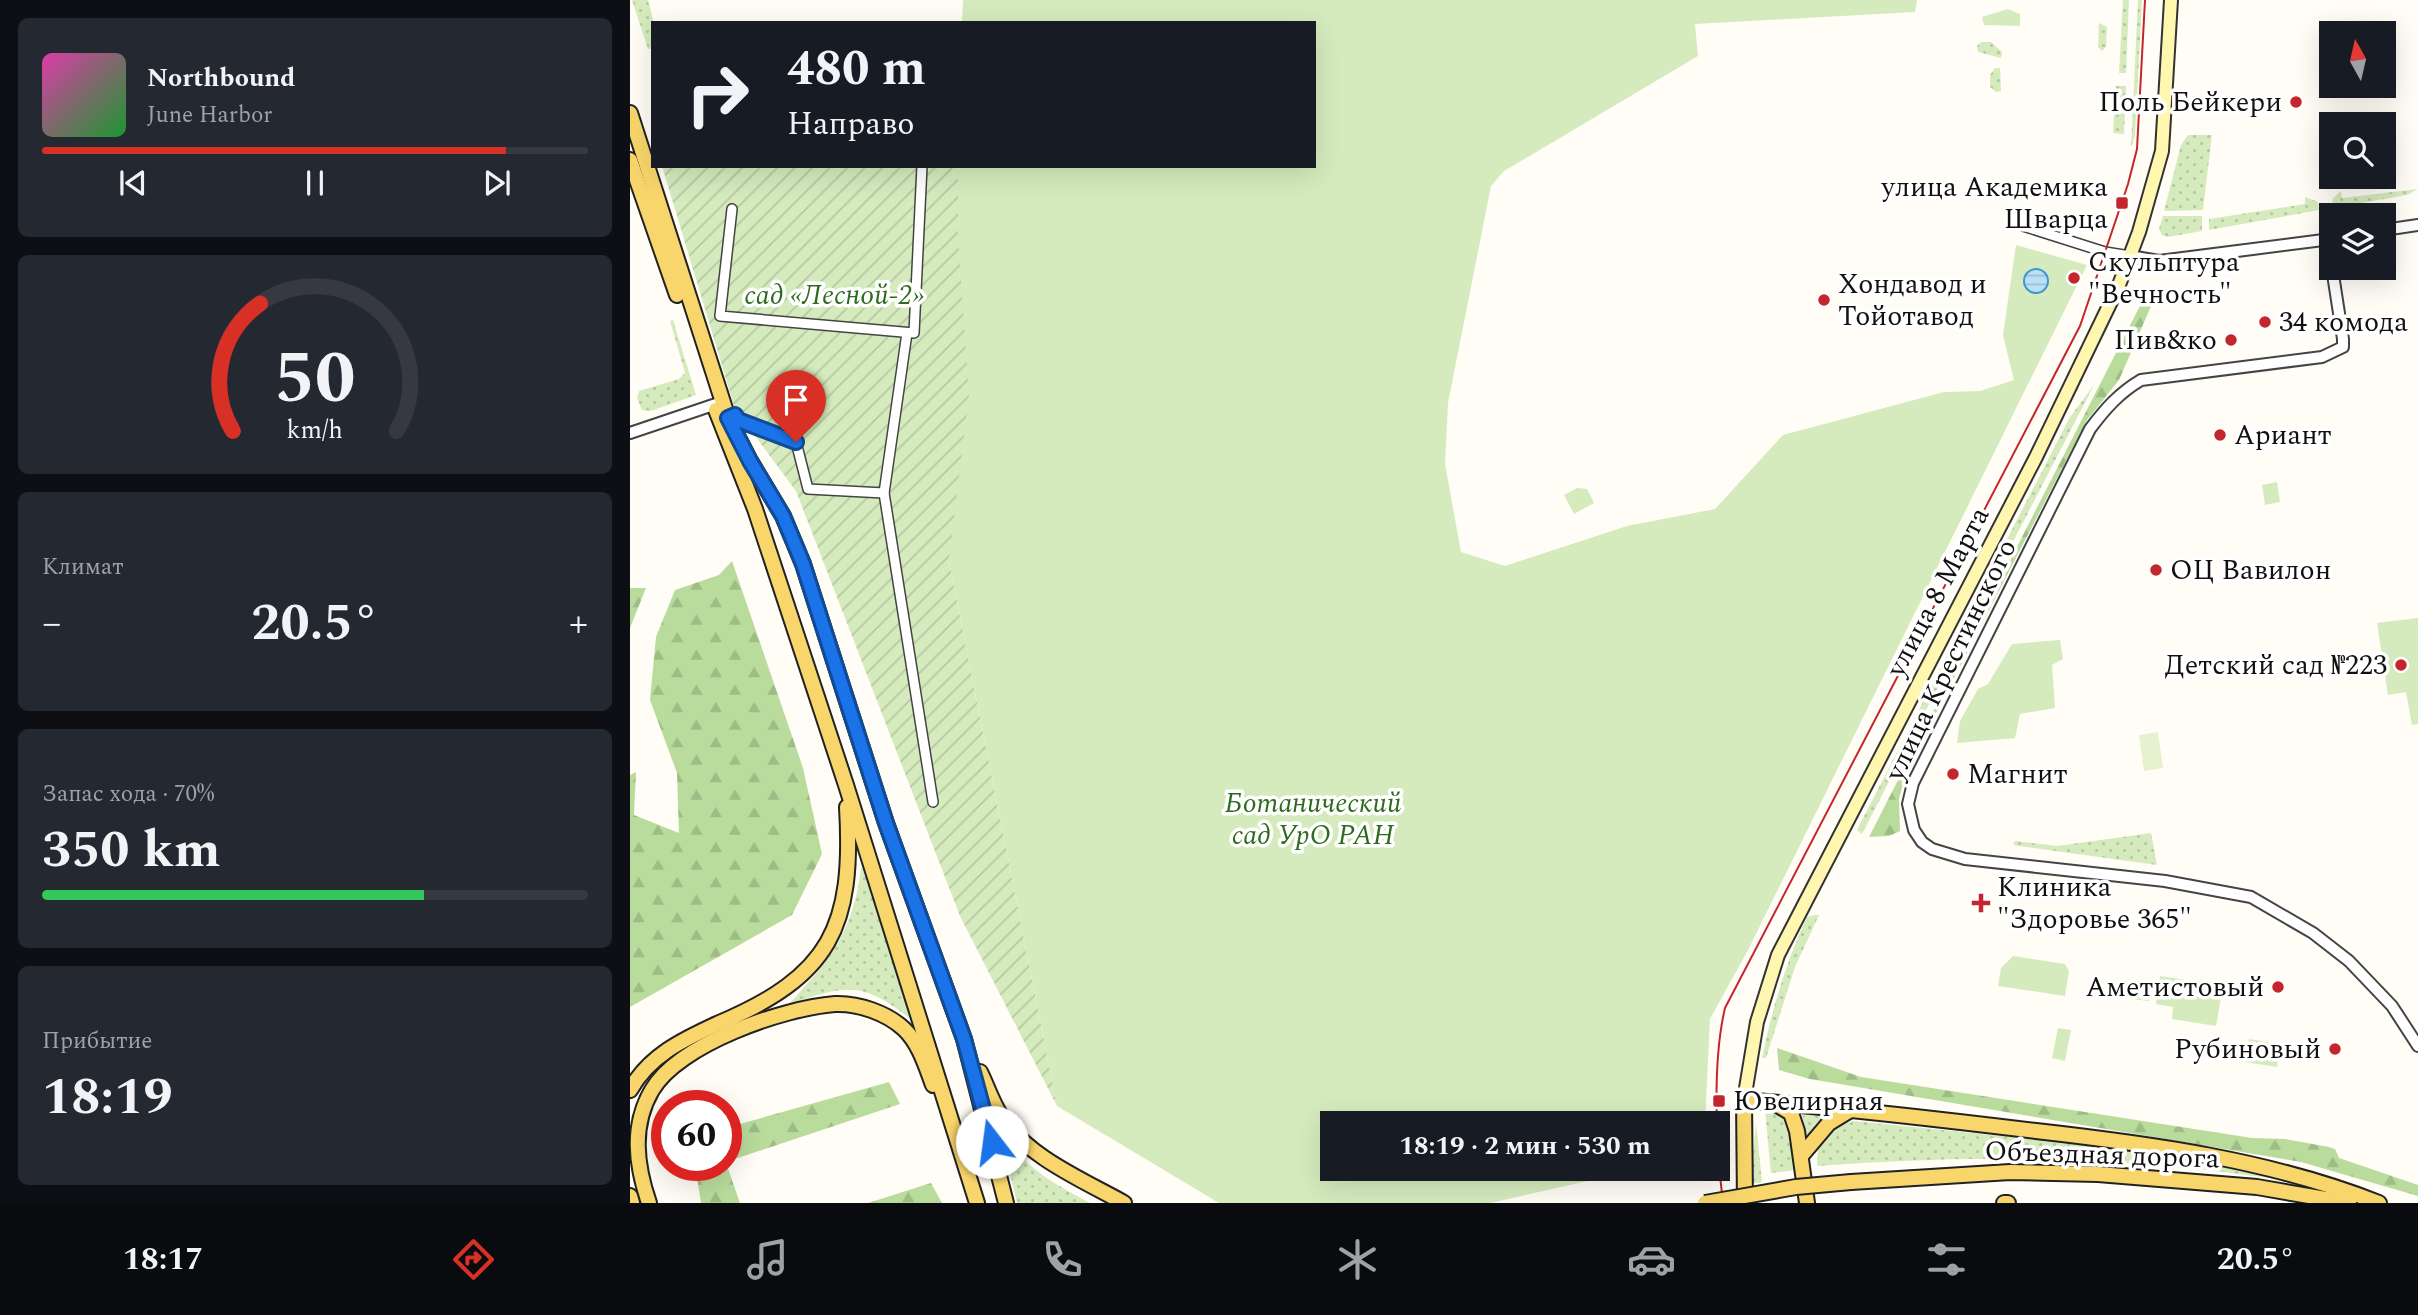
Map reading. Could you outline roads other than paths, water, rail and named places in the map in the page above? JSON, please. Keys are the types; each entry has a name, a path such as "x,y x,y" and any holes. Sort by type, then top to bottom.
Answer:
{"main road":[{"name":"улица 8 Марта","path":"1745,1203 1744,1100 1757,1023 1778,955 2036,457 2095,338 2130,256 2162,151 2171,0"},
{"path":"630,113 718,404 795,542 886,823 964,1039 1006,1203"},
{"path":"630,160 755,509 963,1150 977,1203"},
{"path":"630,1090 641,1070 687,1037 773,997 809,967 830,939 841,914 848,887 850,853 846,785"},
{"path":"649,1203 636,1145 640,1118 652,1090 671,1066 697,1050 741,1030 798,1011 837,1004 872,1009 904,1029 919,1049 963,1150"},
{"path":"964,1039 1001,1116 1018,1137 1124,1203"},
{"path":"1744,1100 1852,1109 2103,1139 2231,1160 2331,1184 2379,1203"},
{"path":"1775,1103 1791,1113 1801,1156 1807,1203"},
{"path":"1801,1156 1829,1123 1852,1109"},
{"name":"Объездная дорога","path":"1705,1203 1796,1187 2010,1172 2098,1174 2257,1186 2349,1203"},
{"path":"630,1196 632,1203"}],"street":[{"path":"732,209 720,316 914,333 922,168"},
{"path":"2396,228 2418,225"},
{"path":"2023,226 2105,252 2158,261 2319,240"},
{"name":"улица Крестинского","path":"2334,280 2343,347 2322,357 2141,380 2122,391 2105,409 2090,429 1995,623 1922,762 1908,804 1910,821 1922,842 1953,856 2002,864 2165,881 2251,897 2313,933 2349,961 2392,1006 2418,1046"},
{"path":"907,333 884,493 933,802"},
{"path":"630,433 718,404"},
{"path":"728,418 735,415 738,420 796,442 808,489 884,493"}],"water":[{"path":"2036,269 2047,276 2048,281 2041,292 2036,293 2025,286 2024,281 2031,270"}],"tram line":[{"path":"1723,1203 1716,1105 1718,1054 1725,1008 2080,326 2128,184 2137,149 2145,0"}],"place":[{"name":"Поль Бейкери","path":"2296,102"},
{"name":"улица Академика Шварца","path":"2122,203"},
{"name":"Скульптура \"Вечность\"","path":"2074,278"},
{"name":"Хондавод и Тойотавод","path":"1824,300"},
{"name":"34 комода","path":"2265,322"},
{"name":"Пив&ко","path":"2231,340"},
{"name":"Ариант","path":"2220,435"},
{"name":"ОЦ Вавилон","path":"2156,570"},
{"name":"Детский сад №223","path":"2401,665"},
{"name":"Магнит","path":"1953,774"},
{"name":"Клиника \"Здоровье 365\"","path":"1981,903"},
{"name":"Аметистовый","path":"2278,987"},
{"name":"Рубиновый","path":"2335,1049"},
{"name":"Ювелирная","path":"1719,1101"}],"park label":[{"name":"сад «Лесной-2»","path":"834,295"},
{"name":"Ботанический сад УрО РАН","path":"1313,819"}]}
